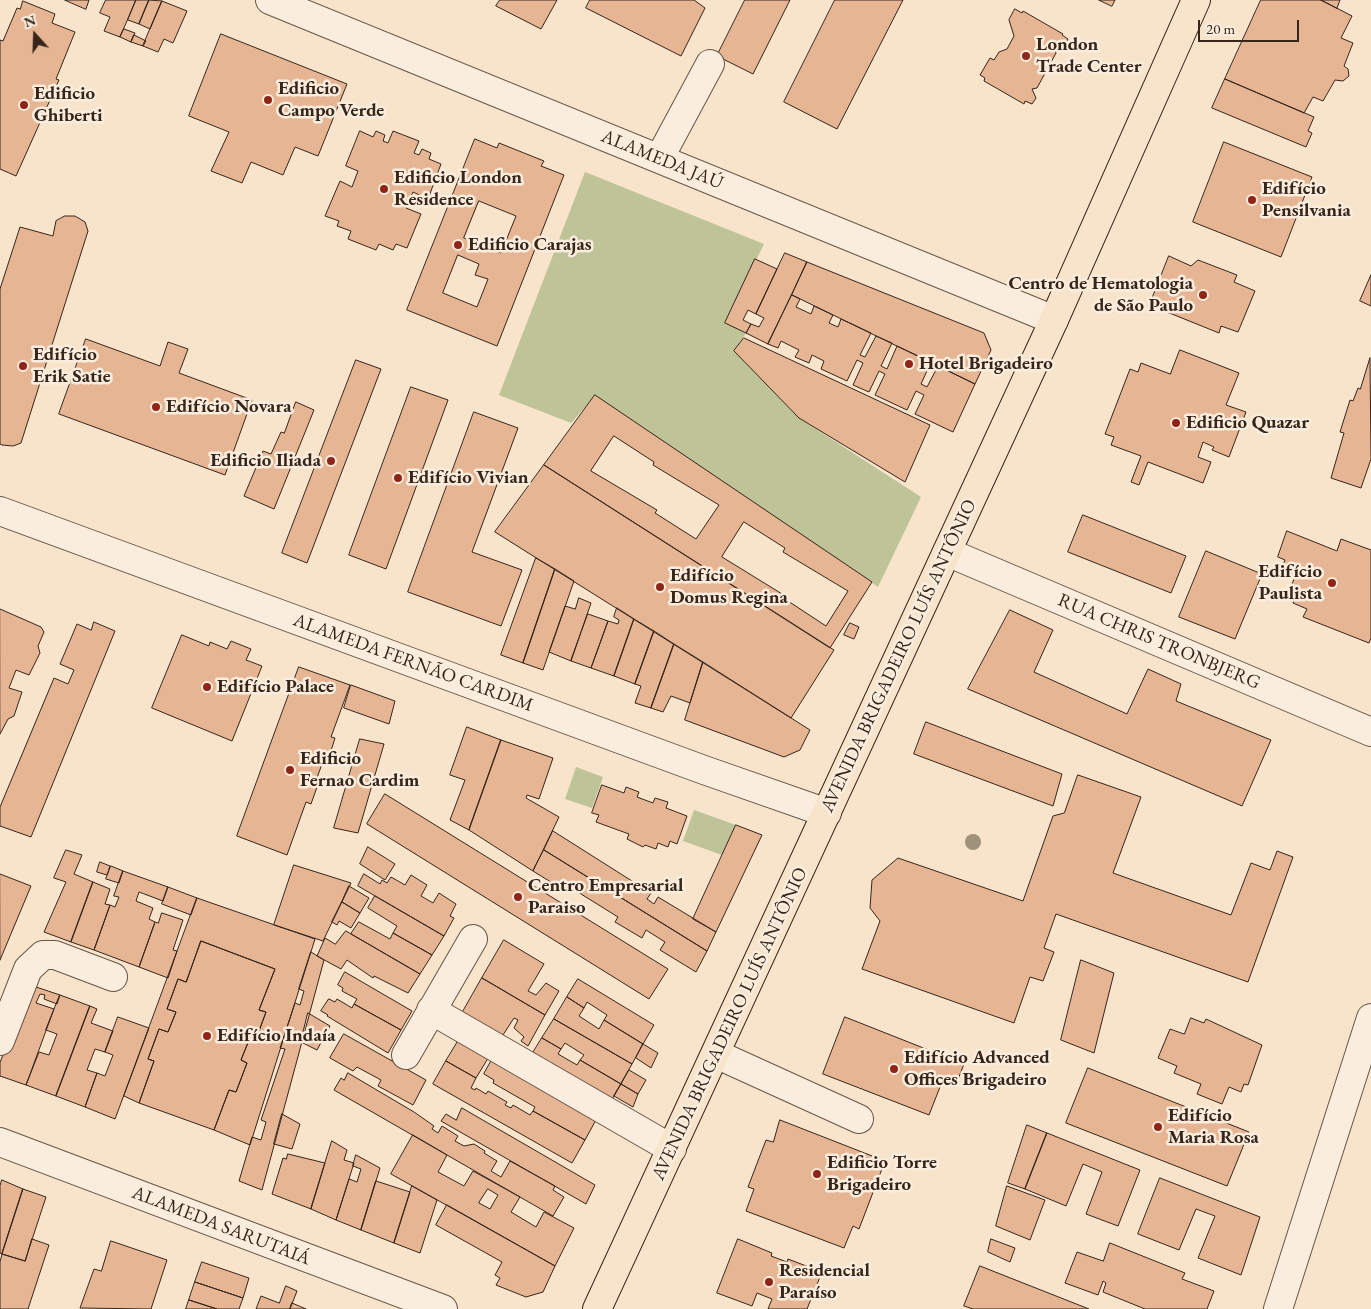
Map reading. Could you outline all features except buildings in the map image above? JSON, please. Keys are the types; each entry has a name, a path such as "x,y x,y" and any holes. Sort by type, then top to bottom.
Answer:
{"main road":[{"name":"AVENIDA BRIGADEIRO LUÍS ANTÔNIO","path":"597,1309 1054,320 1196,0"}],"street":[{"name":"ALAMEDA JAÚ","path":"270,0 1054,320"},
{"path":"659,159 710,64"},
{"name":"ALAMEDA FERNÃO CARDIM","path":"0,511 686,764 827,813"},
{"name":"RUA CHRIS TRONBJERG","path":"947,552 1371,732"},
{"path":"406,1055 473,939"},
{"path":"0,1041 28,968 43,956 55,955 113,977"},
{"path":"432,1010 672,1149"},
{"path":"1278,1309 1371,1018"},
{"path":"716,1054 859,1119"},
{"name":"ALAMEDA SARUTAIÁ","path":"0,1142 443,1309"}],"green space":[{"path":"585,172 764,244 725,323 746,333 734,351 799,418 921,497 878,587 595,396 571,423 499,395"},
{"path":"576,767 603,777 592,808 565,799"},
{"path":"694,810 736,825 722,855 683,841"}],"place":[{"name":"London Trade Center","path":"1026,56"},
{"name":"Edificio Campo Verde","path":"268,100"},
{"name":"Edificio Ghiberti","path":"24,105"},
{"name":"Edificio London Residence","path":"384,189"},
{"name":"Edifício Pensilvania","path":"1252,200"},
{"name":"Edificio Carajas","path":"458,245"},
{"name":"Centro de Hematologia de São Paulo","path":"1203,295"},
{"name":"Hotel Brigadeiro","path":"909,364"},
{"name":"Edifício Erik Satie","path":"23,366"},
{"name":"Edifício Novara","path":"156,407"},
{"name":"Edificio Quazar","path":"1176,423"},
{"name":"Edificio Iliada","path":"331,461"},
{"name":"Edifício Vivian","path":"398,478"},
{"name":"Edifício Paulista","path":"1332,583"},
{"name":"Edifício Domus Regina","path":"660,587"},
{"name":"Edifício Palace","path":"207,687"},
{"name":"Edificio Fernao Cardim","path":"290,770"},
{"name":"Centro Empresarial Paraiso","path":"518,897"},
{"name":"Edifício Indaía","path":"207,1036"},
{"name":"Edifício Advanced Offices Brigadeiro","path":"894,1069"},
{"name":"Edifício Maria Rosa","path":"1158,1127"},
{"name":"Edificio Torre Brigadeiro","path":"817,1174"},
{"name":"Residencial Paraíso","path":"769,1282"}]}
